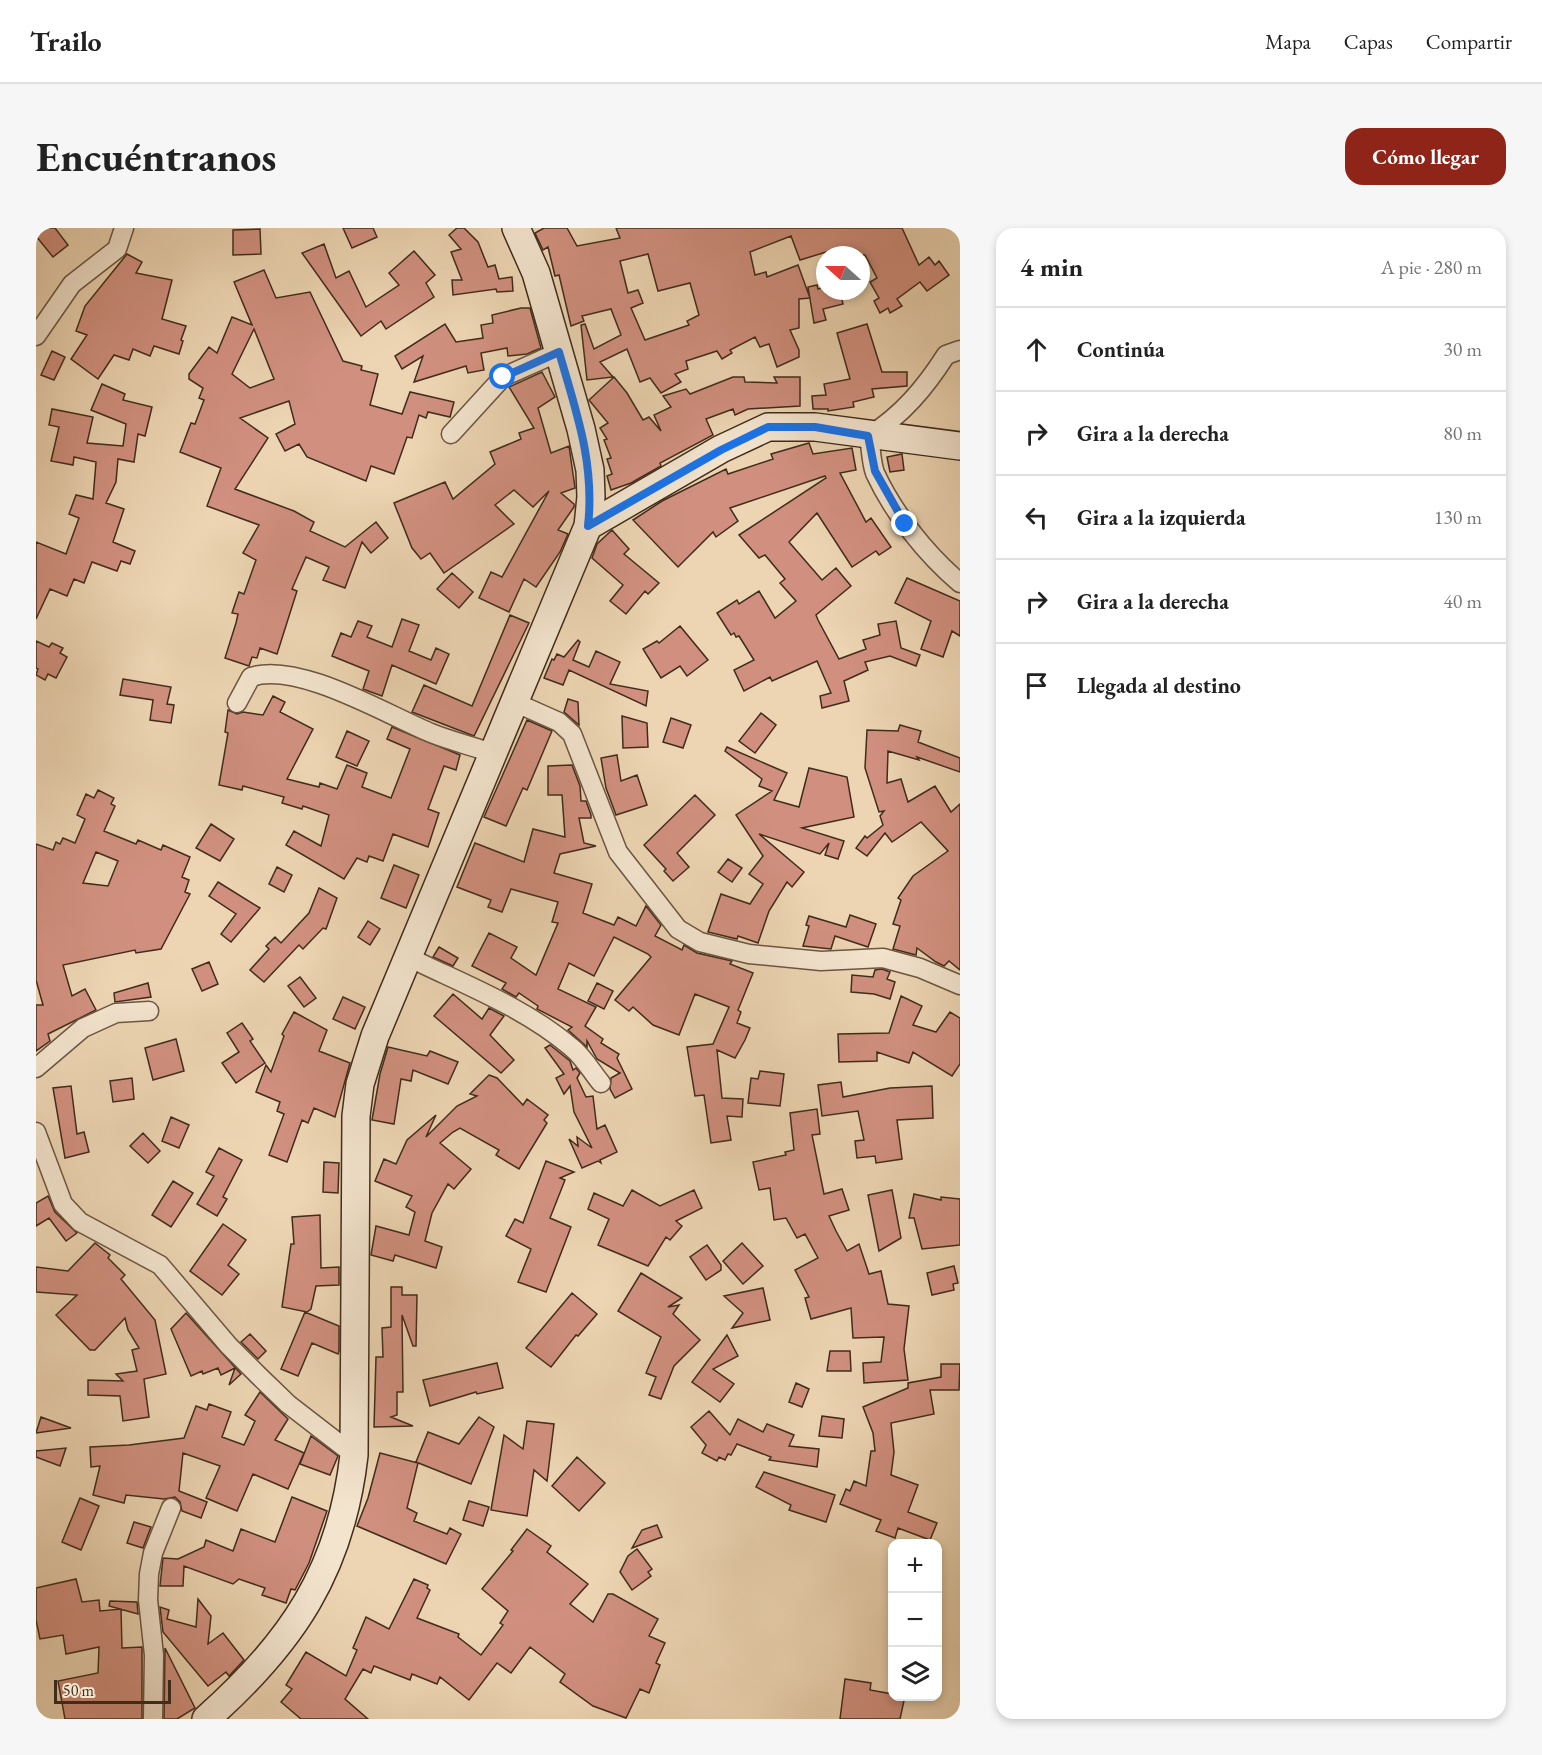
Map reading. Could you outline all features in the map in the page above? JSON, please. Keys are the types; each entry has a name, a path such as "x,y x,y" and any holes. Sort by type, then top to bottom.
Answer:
{"street":[{"path":"36,336 72,284 117,249 124,228"},
{"path":"206,1719 276,1650 299,1617 322,1575 340,1528 350,1491 354,1455 357,1116 360,1084 375,1036 588,526 591,497 590,470 581,429 536,273 516,228"},
{"path":"868,436 890,423 926,387 946,355 960,351"},
{"path":"451,434 503,377 559,352"},
{"path":"588,526 721,450 768,427 815,427 868,436 960,446"},
{"path":"868,436 875,471 905,524 944,570 960,583"},
{"path":"237,703 243,688 251,677 262,673 307,680 344,691 433,734 492,753"},
{"path":"514,702 559,722 572,734 583,757 597,805 618,852 678,929 700,942 749,954 821,961 883,958 920,968 960,985"},
{"path":"408,957 510,1007 548,1031 573,1048 601,1083"},
{"path":"36,1068 83,1028 116,1013 149,1011"},
{"path":"36,1132 63,1204 80,1222 160,1265 229,1346 288,1404 354,1455"},
{"path":"153,1719 154,1655 148,1600 149,1574 153,1553 171,1509"}],"building":[{"path":"36,228 55,228 68,245 53,257 36,236"},
{"path":"343,228 373,228 377,237 352,248"},
{"path":"457,228 464,228 478,242 488,267 495,265 499,279 512,277 513,291 497,292 496,289 453,295 452,280 462,280 451,252 461,249 449,235"},
{"path":"544,228 567,228 577,246 620,238 616,228 902,228 919,265 929,257 935,265 939,261 949,275 927,291 920,282 897,299 902,306 890,313 888,308 880,313 874,301 879,298 870,282 877,278 870,265 870,246 816,246 816,255 800,260 791,236 750,252 755,275 766,272 767,277 798,265 810,298 799,299 799,328 790,330 799,350 799,357 777,367 769,344 760,347 755,337 730,350 732,353 722,359 717,351 686,361 688,369 675,374 681,382 661,393 650,378 640,382 627,349 600,362 613,377 587,380 581,325 585,324 594,349 621,335 611,309 582,316 584,321 571,326 559,275 555,276 548,247 543,250 535,233","holes":["648,254 658,291 690,283 699,315 687,321 689,325 645,340 631,308 643,303 638,290 628,293 620,261"]},
{"path":"260,229 261,254 233,255 233,230"},
{"path":"324,244 336,278 349,271 366,307 399,285 389,273 414,251 435,275 426,283 434,297 386,329 381,321 361,336 302,253"},
{"path":"127,254 142,262 136,273 172,280 162,319 186,326 181,340 183,341 179,354 154,346 150,356 133,349 129,360 114,355 98,379 71,359 87,335 76,331 85,306"},
{"path":"264,270 276,298 310,292 343,361 362,366 361,370 378,374 370,405 402,414 410,392 454,402 450,417 428,412 426,418 419,415 412,438 407,437 394,474 371,466 366,481 307,457 299,444 285,451 276,434 295,424 289,401 240,418 268,438 235,489 294,511 314,522 310,531 345,547 376,522 388,538 371,553 362,542 345,588 323,580 329,567 306,557 292,589 297,591 277,654 260,648 257,658 252,657 249,666 225,658 238,614 232,613 239,592 244,594 256,560 243,553 259,525 207,506 221,468 180,452 191,423 195,424 204,400 199,398 203,388 189,379 189,374 209,347 217,353 232,317 252,325 234,282","holes":["254,329 274,379 250,388 232,374"]},
{"path":"816,285 816,300 842,300 843,304 823,309 826,320 814,323 808,287"},
{"path":"530,308 541,348 527,354 508,356 507,348 481,353 484,370 468,373 466,366 414,382 423,356 402,369 395,356 445,324 456,342 483,338 481,325 493,323 492,315"},
{"path":"867,324 882,372 907,372 907,386 872,389 874,397 853,402 854,407 828,411 828,409 813,409 812,396 826,395 824,384 850,379 837,333"},
{"path":"52,351 65,357 54,380 41,375"},
{"path":"542,372 555,397 538,408 551,453 569,446 575,488 561,493 574,504 574,507 558,530 568,534 560,552 536,587 524,579 509,612 479,598 491,572 502,577 549,491 533,507 514,490 495,505 514,524 444,573 430,553 421,559 412,548 394,503 445,482 453,499 495,464 490,452 521,439 519,433 534,428 509,387"},
{"path":"614,377 627,393 643,420 649,417 661,431 654,415 671,407 663,396 686,389 690,394 733,377 744,377 745,382 777,383 774,377 800,377 800,406 748,409 735,415 733,409 706,419 713,435 660,463 661,466 631,483 611,490 607,476 612,474 607,459 611,458 604,440 607,439 600,428 608,423 589,400"},
{"path":"102,384 125,394 123,400 152,407 145,436 138,434 134,462 118,459 116,482 106,503 124,509 113,542 135,551 130,564 121,561 117,571 92,562 84,583 74,579 67,596 50,589 36,619 36,542 66,554 79,518 69,514 76,495 93,499 96,462 74,457 73,465 51,461 59,427 49,425 52,409 93,417 87,443 123,446 126,424 91,410"},
{"path":"809,443 813,454 852,448 856,470 840,473 866,522 871,518 891,547 879,555 876,551 852,567 817,513 789,542 822,580 836,568 851,586 816,615 818,620 839,659 866,649 863,640 880,635 878,624 896,621 901,648 920,655 916,666 890,656 865,662 868,670 844,681 849,701 822,708 820,696 831,693 817,661 772,681 770,677 744,691 734,670 754,660 739,636 736,637 734,633 731,635 717,613 737,600 739,604 759,591 775,618 796,601 780,583 785,579 765,555 759,558 739,535 826,478 825,476 730,508 738,521 716,537 713,532 678,567 633,520 662,501 726,469 728,474 773,459 771,454"},
{"path":"902,454 904,470 890,472 887,457"},
{"path":"612,530 629,549 624,554 659,583 648,594 645,591 626,614 610,601 623,585 592,558 597,544"},
{"path":"452,573 473,592 459,608 437,589"},
{"path":"907,578 960,601 960,636 952,631 943,657 921,649 931,621 895,603"},
{"path":"510,615 529,623 474,736 412,712 424,685 472,706"},
{"path":"402,619 419,625 409,651 431,660 436,648 449,654 436,684 392,665 382,696 363,689 369,671 332,656 341,633 351,637 358,621 372,626 367,637 392,647"},
{"path":"680,626 708,660 687,676 680,666 661,678 643,649 657,641 659,643"},
{"path":"578,640 580,642 573,660 589,667 596,651 620,662 610,684 648,691 646,706 569,670 563,685 544,678 552,659 554,660 557,654 564,657"},
{"path":"36,641 49,647 52,643 63,648 60,653 67,657 56,678 48,674 45,680 36,675 38,669 36,668"},
{"path":"123,679 171,687 167,704 174,705 171,723 150,720 153,700 120,695"},
{"path":"273,696 285,702 280,712 313,729 287,779 319,787 320,783 337,789 347,765 367,773 362,787 391,798 410,749 387,739 392,727 460,755 456,770 444,766 428,809 439,813 428,847 393,834 383,861 369,856 367,862 357,858 344,879 286,845 294,831 321,846 329,815 303,806 302,809 282,803 284,797 243,786 242,790 219,785 228,733 225,732 228,710 237,714 243,712 263,715"},
{"path":"568,699 578,702 579,725 564,712"},
{"path":"761,713 776,725 755,753 739,741"},
{"path":"622,716 647,723 648,747 623,748"},
{"path":"671,718 691,725 683,748 663,742"},
{"path":"527,720 552,731 527,790 523,788 506,826 484,817"},
{"path":"900,725 921,731 918,742 960,758 960,772 917,757 919,760 888,751 887,783 901,779 908,802 935,786 951,812 960,804 960,970 949,961 944,966 936,962 917,948 916,955 893,949 900,926 893,924 901,900 898,898 913,876 948,851 921,822 892,842 885,833 867,856 856,848 865,836 867,838 883,825 880,816 884,811 879,812 865,768 867,730 898,731"},
{"path":"347,731 369,741 357,766 336,757"},
{"path":"727,747 787,773 774,800 799,807 809,768 847,777 854,817 802,828 844,841 838,859 825,855 829,843 820,854 759,834 804,872 792,887 787,882 769,911 758,943 738,936 737,939 708,932 721,894 750,904 763,884 749,874 763,856 736,815 772,791 759,786 762,779 725,751"},
{"path":"617,755 621,781 637,775 647,805 616,815 606,788 601,758"},
{"path":"572,765 580,786 581,801 586,801 591,815 591,818 579,818 584,843 596,846 560,854 554,873 592,884 583,913 614,925 618,917 636,926 646,906 661,925 655,936 682,950 684,945 697,953 732,961 730,964 753,973 738,1010 741,1012 737,1023 750,1028 745,1040 735,1058 717,1050 722,1098 743,1099 742,1117 727,1116 731,1140 711,1143 704,1095 695,1096 687,1047 713,1044 729,1007 695,994 679,1035 653,1025 633,1007 629,1011 615,1000 651,957 648,954 614,937 594,976 569,963 558,989 596,1007 585,1026 603,1039 601,1043 619,1054 617,1058 632,1089 615,1098 610,1089 611,1078 620,1073 597,1059 587,1041 587,1047 568,1030 572,1027 537,1009 538,1006 519,993 516,997 502,989 506,983 472,966 489,933 517,947 511,958 536,975 558,923 552,922 558,902 511,889 502,912 488,907 491,900 457,887 475,843 524,862 533,829 565,837 562,795 548,795 548,766"},
{"path":"98,790 114,798 111,804 115,806 104,831 136,844 138,840 161,850 163,845 190,857 182,877 189,880 185,892 190,894 161,949 136,953 135,950 63,965 72,996 85,989 96,1010 48,1034 50,1041 36,1051 36,1005 43,1005 36,980 36,844 53,850 56,842 60,844 63,838 75,843 85,819 77,815 86,794 94,798","holes":["96,852 118,861 108,886 83,883"]},
{"path":"695,795 715,815 677,853 689,867 673,881 664,871 666,869 644,845"},
{"path":"211,824 234,839 220,861 196,848"},
{"path":"728,859 742,868 732,882 718,872"},
{"path":"394,865 419,875 406,908 381,898"},
{"path":"277,867 292,875 284,892 269,884"},
{"path":"218,882 260,908 231,942 221,934 236,914 209,896"},
{"path":"319,888 337,898 326,929 323,928 303,949 299,945 264,982 250,970 269,949 266,946 275,937 281,943 309,913"},
{"path":"850,915 876,924 868,947 835,936 831,949 803,946 809,926 806,925 809,916 846,927"},
{"path":"368,921 380,929 370,945 358,937"},
{"path":"439,947 458,958 453,966 433,957"},
{"path":"209,962 218,984 202,991 192,969"},
{"path":"882,969 890,972 887,979 895,982 890,999 874,994 851,992 852,975 873,977 875,970"},
{"path":"300,977 316,998 304,1007 288,986"},
{"path":"148,983 151,997 115,1002 114,993"},
{"path":"597,983 613,991 604,1009 588,1001"},
{"path":"453,994 482,1019 489,1008 504,1016 490,1035 514,1060 501,1073 434,1016"},
{"path":"901,996 922,1006 913,1025 936,1032 950,1012 960,1018 960,1064 952,1076 913,1052 909,1063 877,1052 877,1061 839,1062 838,1034 889,1033"},
{"path":"343,997 365,1007 355,1029 333,1019"},
{"path":"294,1012 327,1030 319,1051 350,1063 335,1117 314,1108 308,1123 302,1120 287,1162 269,1155 284,1114 277,1111 280,1102 256,1092 266,1065 271,1072 284,1036 282,1034"},
{"path":"242,1023 253,1039 250,1041 265,1063 236,1083 222,1063 239,1052 227,1033"},
{"path":"176,1039 184,1071 153,1080 145,1048"},
{"path":"550,1045 570,1061 573,1070 576,1068 580,1073 577,1078 586,1097 593,1096 597,1129 605,1125 617,1152 600,1160 601,1163 598,1161 582,1168 569,1139 578,1146 577,1137 592,1148 574,1112 570,1086 564,1094 556,1078 564,1074 545,1048"},
{"path":"388,1047 427,1056 430,1051 458,1062 448,1084 413,1070 411,1081 401,1079 394,1124 372,1120 380,1074"},
{"path":"760,1071 784,1074 780,1106 748,1103 751,1078 758,1079"},
{"path":"489,1075 497,1078 523,1105 527,1099 548,1115 544,1120 547,1123 519,1169 496,1155 499,1150 460,1128 453,1132 440,1143 471,1169 454,1189 448,1184 432,1213 425,1241 442,1247 436,1268 395,1255 393,1261 371,1255 376,1226 409,1235 415,1212 406,1207 412,1196 375,1181 384,1159 396,1164 407,1140 436,1115 426,1137 457,1106 477,1096 470,1094"},
{"path":"132,1078 134,1099 113,1102 110,1081"},
{"path":"841,1082 843,1097 890,1088 932,1086 933,1118 897,1120 902,1159 876,1163 875,1156 857,1158 855,1141 864,1140 858,1111 822,1116 818,1085"},
{"path":"71,1086 77,1134 84,1132 89,1152 65,1158 53,1088"},
{"path":"817,1109 820,1134 812,1135 824,1194 842,1189 849,1210 829,1216 836,1231 847,1251 859,1244 869,1274 881,1271 888,1304 909,1306 904,1349 908,1380 864,1383 863,1363 881,1362 884,1337 853,1338 851,1308 811,1319 805,1298 809,1297 795,1270 818,1258 805,1234 797,1238 786,1218 774,1220 770,1188 759,1190 753,1162 786,1155 785,1152 794,1150 790,1113"},
{"path":"171,1117 189,1125 179,1148 162,1141"},
{"path":"143,1133 160,1151 148,1163 130,1146"},
{"path":"219,1148 242,1160 223,1197 227,1199 217,1216 197,1204 214,1176 206,1172"},
{"path":"546,1161 574,1172 560,1178 565,1180 550,1218 571,1227 546,1292 518,1282 531,1249 506,1236 515,1219 523,1223"},
{"path":"324,1162 339,1163 338,1193 323,1192"},
{"path":"173,1181 193,1193 171,1227 152,1215"},
{"path":"632,1190 660,1206 694,1190 702,1208 676,1221 682,1226 670,1240 666,1237 648,1266 598,1245 609,1219 588,1209 594,1193 623,1206"},
{"path":"892,1190 901,1238 879,1251 868,1195"},
{"path":"914,1194 941,1200 941,1197 960,1199 960,1245 922,1249 914,1218 909,1218"},
{"path":"48,1196 55,1212 77,1233 66,1241 49,1218 36,1226 36,1203"},
{"path":"320,1215 321,1268 339,1267 339,1285 316,1286 311,1309 307,1312 282,1307 291,1244 294,1244 292,1217"},
{"path":"223,1224 246,1240 228,1265 239,1274 222,1295 190,1271"},
{"path":"95,1243 110,1255 108,1258 125,1275 121,1279 155,1320 166,1374 144,1379 149,1417 123,1421 120,1396 88,1395 88,1380 123,1381 116,1374 137,1371 132,1350 139,1348 128,1330 125,1318 95,1350 90,1350 56,1315 77,1295 36,1292 36,1267 68,1271"},
{"path":"742,1243 763,1266 743,1284 723,1261"},
{"path":"707,1245 721,1265 721,1270 706,1280 690,1257"},
{"path":"954,1266 958,1283 953,1284 954,1290 932,1295 927,1273"},
{"path":"641,1273 682,1298 668,1307 679,1305 673,1314 700,1340 674,1366 661,1399 649,1395 656,1377 646,1373 661,1337 618,1311"},
{"path":"391,1287 402,1287 402,1295 417,1295 416,1346 413,1346 402,1315 403,1392 397,1392 397,1415 391,1417 413,1426 374,1427 376,1357 383,1357 382,1328 391,1327"},
{"path":"763,1288 770,1320 732,1328 743,1313 724,1296"},
{"path":"572,1293 597,1314 578,1336 576,1335 551,1367 526,1348"},
{"path":"305,1312 339,1326 339,1351 338,1354 312,1343 298,1376 281,1369"},
{"path":"186,1313 241,1374 229,1385 235,1368 221,1375 218,1368 191,1376 171,1329"},
{"path":"250,1334 266,1351 258,1359 241,1342"},
{"path":"727,1335 738,1356 713,1369 734,1384 720,1402 692,1382"},
{"path":"830,1351 850,1351 851,1371 827,1371"},
{"path":"497,1363 503,1388 477,1394 476,1392 430,1406 423,1380"},
{"path":"941,1364 960,1364 959,1390 930,1390 934,1414 891,1423 894,1452 891,1475 918,1485 908,1512 937,1523 930,1539 898,1528 895,1538 876,1531 881,1520 840,1504 846,1489 850,1491 854,1481 866,1486 871,1451 875,1451 873,1433 863,1407 908,1388 908,1383 941,1377"},
{"path":"796,1383 809,1389 802,1407 789,1402"},
{"path":"260,1392 288,1419 275,1440 304,1453 288,1489 253,1474 237,1511 206,1498 220,1466 183,1453 179,1491 207,1502 201,1518 182,1511 180,1502 175,1497 164,1499 126,1495 124,1503 93,1495 100,1466 91,1467 90,1447 184,1438 196,1406 207,1410 209,1404 231,1412 222,1437 244,1445 255,1421 245,1415"},
{"path":"709,1411 730,1435 738,1419 763,1432 767,1424 794,1435 789,1446 819,1449 817,1467 769,1460 771,1457 737,1444 731,1455 728,1454 725,1460 719,1457 717,1461 702,1453 706,1445 691,1427"},
{"path":"822,1416 844,1419 842,1438 819,1436"},
{"path":"41,1417 71,1428 36,1433"},
{"path":"479,1417 494,1427 471,1484 416,1462 428,1432 459,1444"},
{"path":"527,1421 554,1424 547,1481 534,1470 527,1516 491,1510 504,1435 523,1449"},
{"path":"311,1436 338,1456 330,1475 300,1464"},
{"path":"66,1448 60,1466 36,1457 36,1451"},
{"path":"380,1453 418,1463 407,1508 417,1513 414,1521 447,1534 450,1528 461,1534 446,1564 357,1526 368,1498"},
{"path":"577,1457 605,1483 579,1511 552,1486"},
{"path":"764,1472 835,1495 826,1522 789,1510 791,1505 756,1487"},
{"path":"292,1497 327,1511 309,1563 295,1590 291,1589 286,1603 262,1595 265,1588 239,1579 233,1584 184,1566 183,1586 160,1586 163,1558 178,1559 204,1547 206,1540 233,1551 241,1529 275,1542"},
{"path":"80,1498 99,1506 81,1550 62,1542"},
{"path":"469,1501 489,1507 483,1526 463,1520"},
{"path":"134,1522 151,1527 143,1548 127,1543"},
{"path":"657,1525 662,1537 632,1548 642,1530"},
{"path":"527,1529 551,1546 547,1552 588,1584 570,1604 593,1622 608,1594 613,1594 658,1619 649,1636 665,1643 656,1663 660,1665 649,1693 640,1689 626,1718 593,1706 560,1682 565,1674 530,1647 511,1673 497,1663 469,1700 440,1677 437,1684 412,1674 410,1680 374,1666 371,1673 363,1669 345,1699 368,1719 301,1719 281,1702 292,1689 286,1685 306,1652 346,1676 357,1650 353,1648 366,1617 389,1629 414,1579 428,1585 427,1588 430,1590 417,1618 459,1634 458,1637 481,1655 503,1625 500,1623 508,1611 482,1589 513,1551 511,1550"},
{"path":"637,1549 652,1569 648,1572 651,1576 632,1590 620,1572 628,1556"},
{"path":"76,1579 82,1602 99,1600 100,1611 121,1609 122,1648 142,1647 142,1719 65,1719 58,1681 98,1673 99,1647 66,1654 63,1635 40,1639 36,1620 36,1588"},
{"path":"198,1599 211,1616 208,1644 223,1633 244,1660 229,1676 226,1672 208,1686 163,1632 160,1607 169,1610 167,1619 196,1627"},
{"path":"110,1601 137,1602 138,1614 109,1606"},
{"path":"165,1648 195,1708 177,1719 164,1719"},
{"path":"845,1679 871,1683 870,1690 888,1693 888,1701 904,1701 900,1719 840,1719"}],"route":[{"path":"503,377 559,352 590,470 591,497 588,526 721,450 768,427 815,427 868,436 875,471 905,524"}]}
